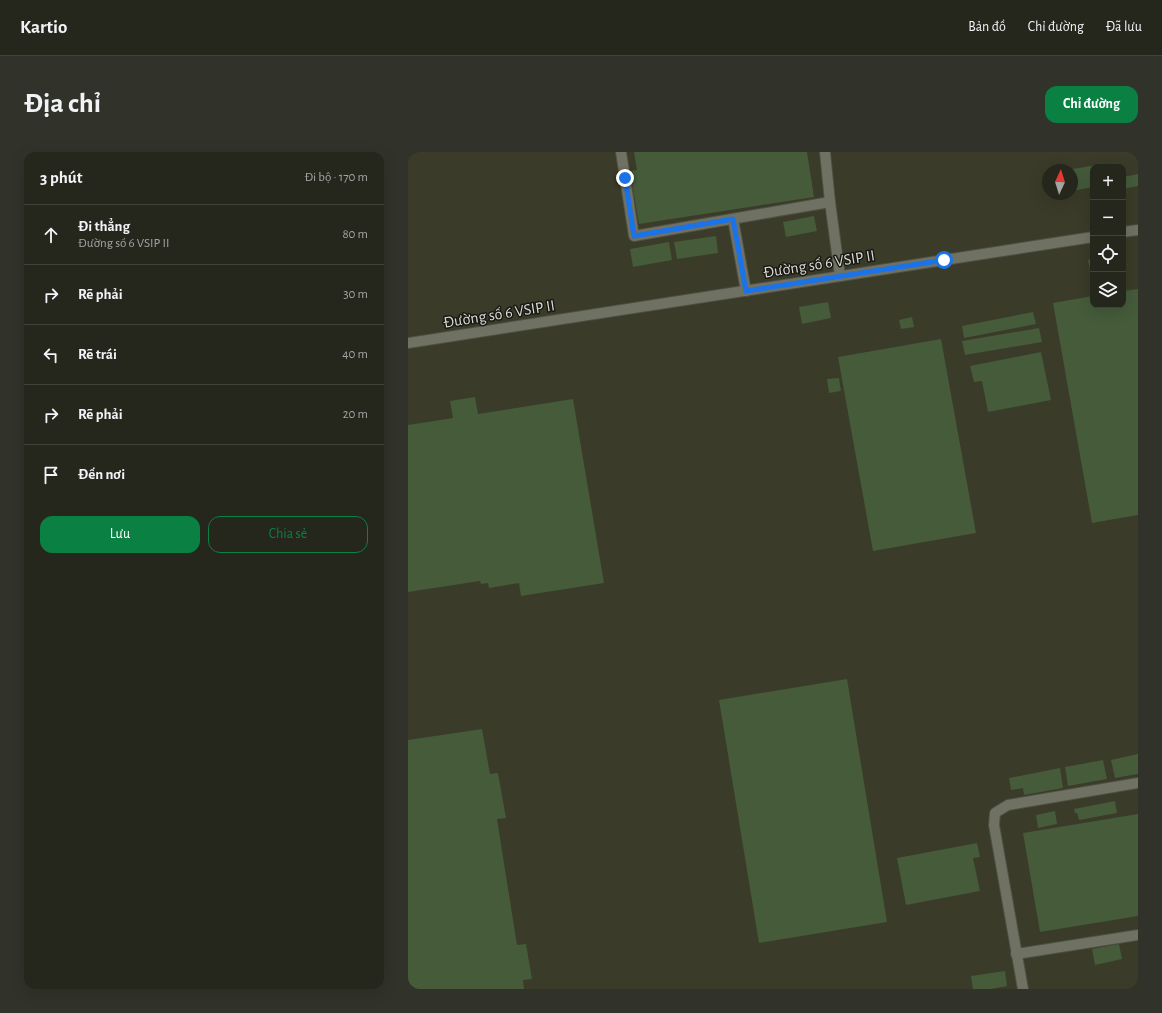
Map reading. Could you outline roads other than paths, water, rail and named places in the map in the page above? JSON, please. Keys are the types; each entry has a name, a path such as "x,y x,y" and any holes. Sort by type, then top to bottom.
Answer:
{"street":[{"path":"621,152 634,236 830,202"},
{"path":"825,152 840,276"},
{"path":"733,219 746,291"},
{"path":"1126,232 1138,230"},
{"name":"Đường số 6 VSIP II","path":"408,344 1090,237"},
{"path":"1023,989 994,825 995,813 1008,805 1138,783"},
{"path":"1016,954 1138,935"}]}
